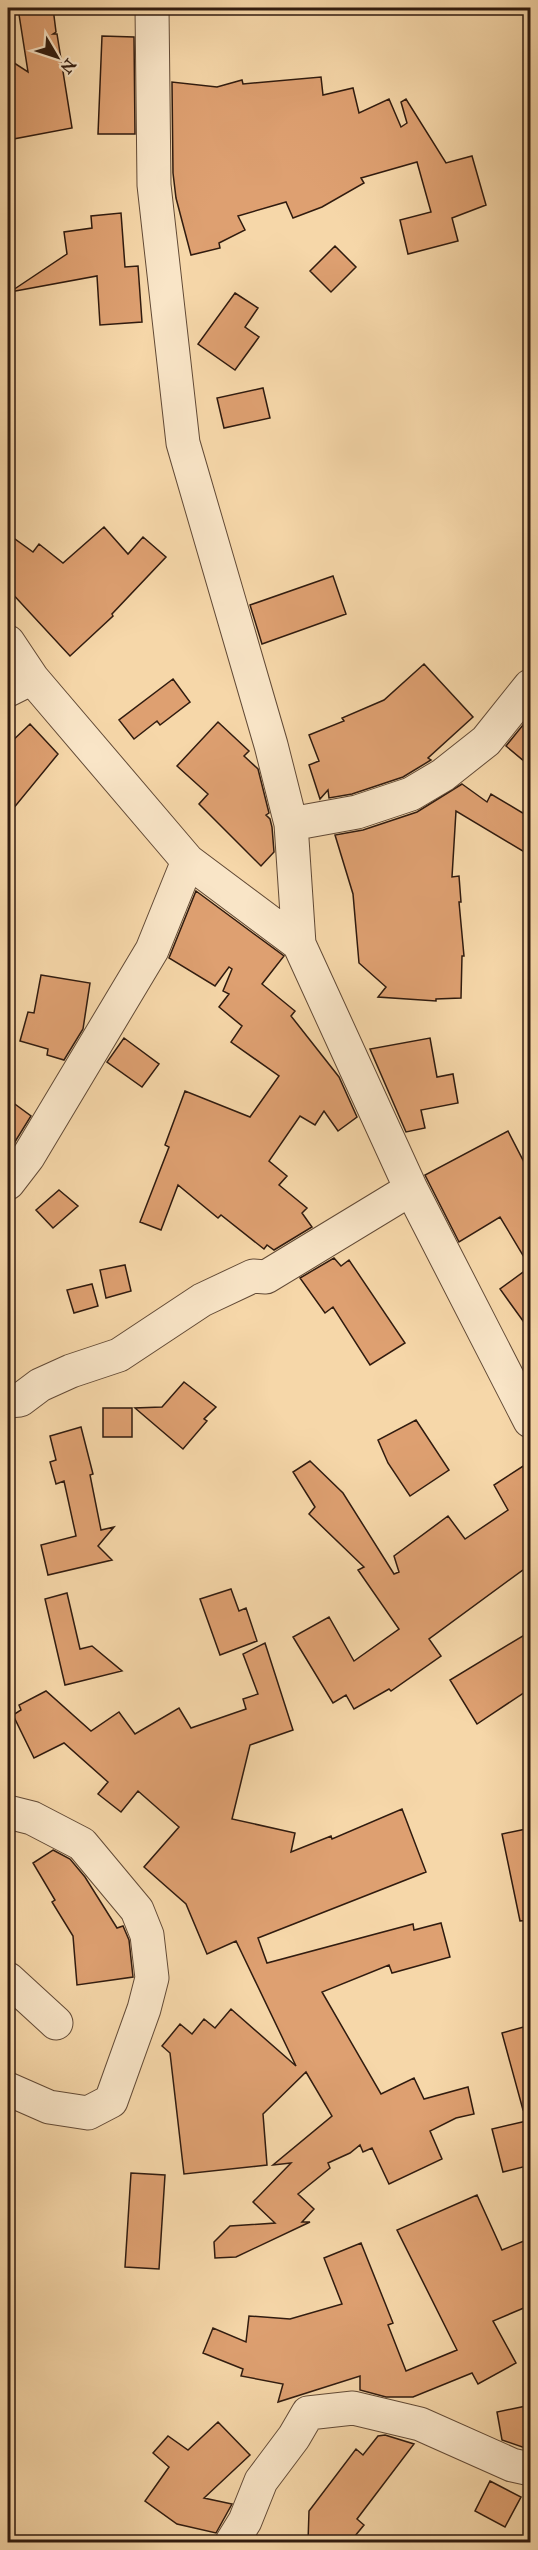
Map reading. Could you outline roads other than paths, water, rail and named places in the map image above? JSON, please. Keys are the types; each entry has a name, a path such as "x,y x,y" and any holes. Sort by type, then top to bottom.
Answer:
{"street":[{"path":"153,8 154,185 183,443 271,745 291,824 299,944 411,1189 531,1421"},
{"path":"8,642 20,684 188,861 299,944"},
{"path":"291,824 357,812 411,794 443,775 486,741 531,686"},
{"path":"8,1183 34,1147 152,950 188,861"},
{"path":"8,1401 20,1400 40,1384 119,1355 202,1300 253,1276 266,1277 411,1189"},
{"path":"8,1812 33,1818 82,1844 137,1910 147,1935 152,1978 144,2009 111,2101 88,2113 49,2107 8,2089"},
{"path":"8,1980 56,2023"},
{"path":"232,2542 245,2521 261,2481 294,2437 308,2413 353,2408 420,2424 512,2465 531,2469"}]}
